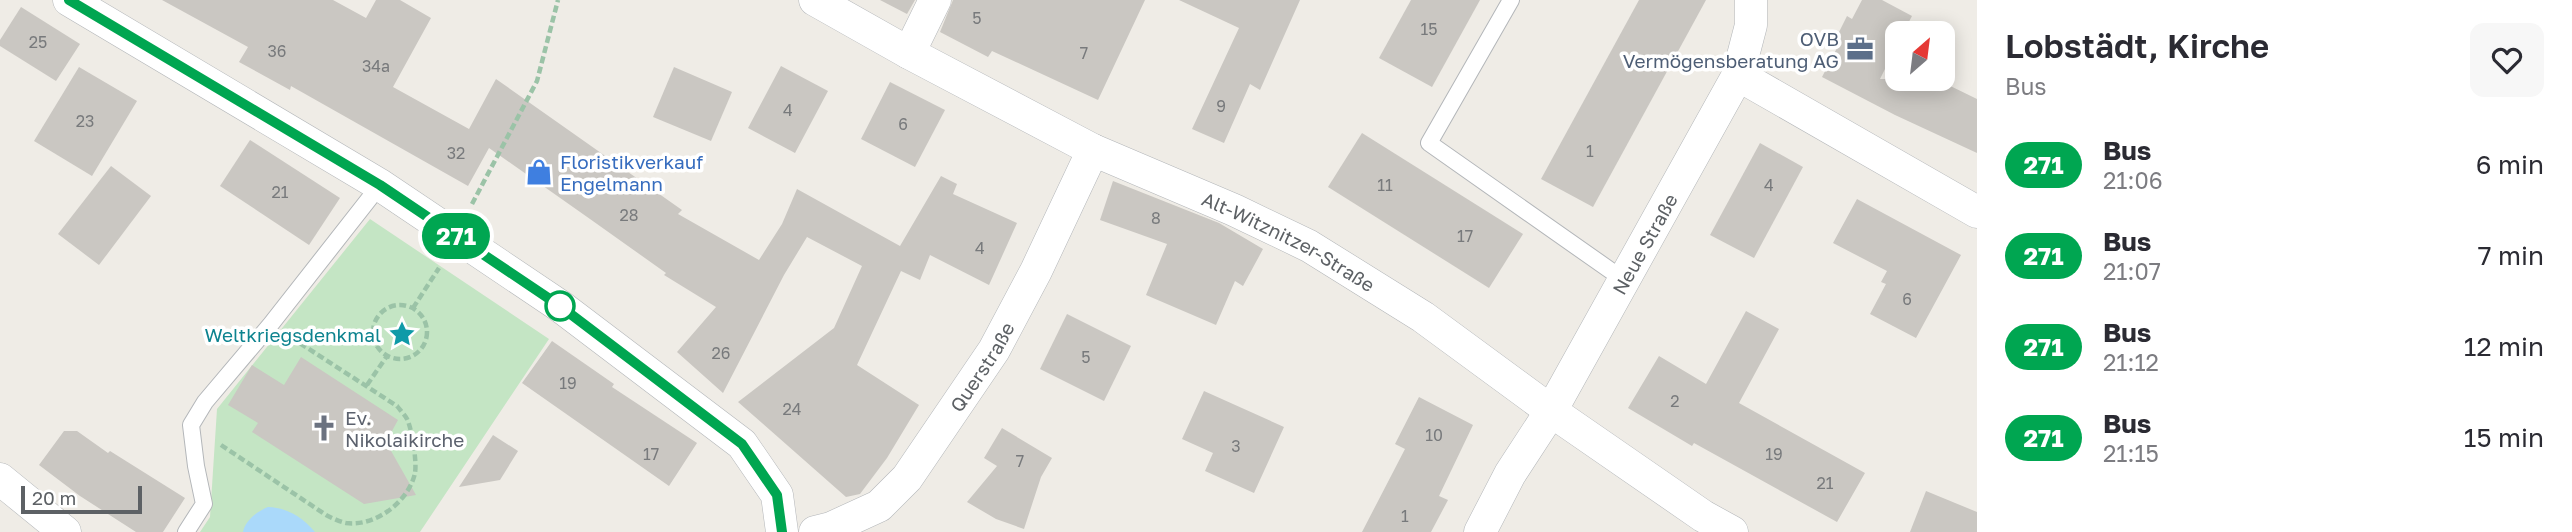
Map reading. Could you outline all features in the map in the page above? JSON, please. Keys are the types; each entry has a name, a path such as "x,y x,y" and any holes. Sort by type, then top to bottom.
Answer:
{"street":[{"path":"69,0 380,185 560,306 742,444 777,495 782,532"},
{"name":"Alt-Witznitzer-Straße","path":"815,0 1093,150 1234,210 1309,246 1423,317 1551,411 1703,516 1732,532"},
{"path":"909,53 935,0"},
{"name":"Neue Straße","path":"1480,532 1510,474 1551,411 1738,75 1751,25 1751,0"},
{"path":"1738,75 1977,212"},
{"name":"Querstraße","path":"815,532 831,528 878,506 907,478 994,350 1036,271 1093,150"},
{"path":"0,479 65,532"}],"lane":[{"path":"1511,0 1429,143 1624,280"},
{"path":"186,532 204,504 191,425 205,402 271,324 380,185"}],"path":[{"path":"455,236 537,81 558,0"},
{"path":"413,308 439,268"},
{"path":"405,305 413,308 426,323 425,342 414,355 405,359 387,356 374,342 373,324 386,308 405,305"},
{"path":"191,425 326,515 346,523 368,522 384,514 402,499 415,472 407,419 397,406 271,324"},
{"path":"367,386 387,356"}],"green space":[{"path":"370,219 549,339 420,532 200,532 210,517 217,409"}],"water":[{"path":"268,507 294,514 315,532 243,532 252,516"}],"building":[{"path":"162,0 333,0 366,18 376,0 400,0 431,18 393,87 469,129 496,79 682,210 678,214 759,260 782,224 797,189 900,246 941,176 957,184 953,194 1017,223 989,285 930,255 920,280 901,271 857,365 919,405 887,458 860,494 846,497 738,402 834,328 862,266 807,237 784,275 723,393 677,352 716,307 664,275 666,273 489,148 468,186 291,86 290,90 239,62 248,47"},
{"path":"880,0 915,0 907,14"},
{"path":"953,0 1145,0 1098,100 992,51 988,57 940,32"},
{"path":"1179,0 1300,0 1260,90 1250,84 1224,143 1192,129 1239,28"},
{"path":"1411,0 1480,0 1432,87 1379,58"},
{"path":"1639,0 1706,0 1593,207 1541,179"},
{"path":"1862,0 1882,0 1912,16 1909,21 1885,21 1885,69 1880,79 1885,79 1885,91 1955,91 1955,88 1977,99 1977,153 1822,77 1837,48 1832,46 1847,16 1852,19"},
{"path":"21,7 80,44 56,81 0,46 0,40"},
{"path":"781,66 828,91 795,153 748,128"},
{"path":"79,67 137,101 92,176 34,141"},
{"path":"674,67 732,92 711,141 653,117"},
{"path":"890,82 945,110 915,167 861,139"},
{"path":"1362,133 1523,234 1489,288 1328,187"},
{"path":"250,140 340,198 309,245 220,186"},
{"path":"1760,143 1803,167 1754,258 1710,235"},
{"path":"111,166 151,196 99,265 58,234"},
{"path":"1113,181 1219,223 1263,249 1243,286 1235,281 1216,325 1146,295 1167,244 1100,220"},
{"path":"1857,199 1961,255 1916,338 1870,314 1886,284 1881,282 1887,271 1833,243"},
{"path":"1746,311 1779,329 1739,403 1865,473 1837,522 1694,443 1692,446 1628,408 1659,356 1706,384"},
{"path":"1067,314 1131,346 1104,401 1040,369"},
{"path":"552,341 614,384 612,387 697,443 669,486 522,383"},
{"name":"Ev. Nikolaikirche","path":"301,357 398,420 386,442 416,495 364,504 252,432 258,423 228,405 252,365 284,385"},
{"path":"1204,391 1284,427 1254,493 1205,471 1213,453 1182,439"},
{"path":"1419,397 1473,425 1439,496 1448,500 1431,532 1362,532 1405,449 1395,444"},
{"path":"1002,428 1052,458 1041,477 1024,529 996,519 967,502 997,466 984,458"},
{"path":"64,431 77,431 108,453 110,451 185,498 163,532 136,532 80,496 39,465"},
{"path":"493,435 518,451 500,480 459,487"},
{"path":"1926,491 1977,512 1977,532 1910,532"}],"bus line":[{"name":"271","path":"69,0 380,185 560,306 742,444 777,495 782,532"}],"place":[{"name":"OVB Vermögensberatung AG","path":"1860,49"},
{"name":"Floristikverkauf Engelmann","path":"539,172"},
{"name":"Weltkriegsdenkmal","path":"402,334"},
{"name":"Ev. Nikolaikirche","path":"324,428"}]}
